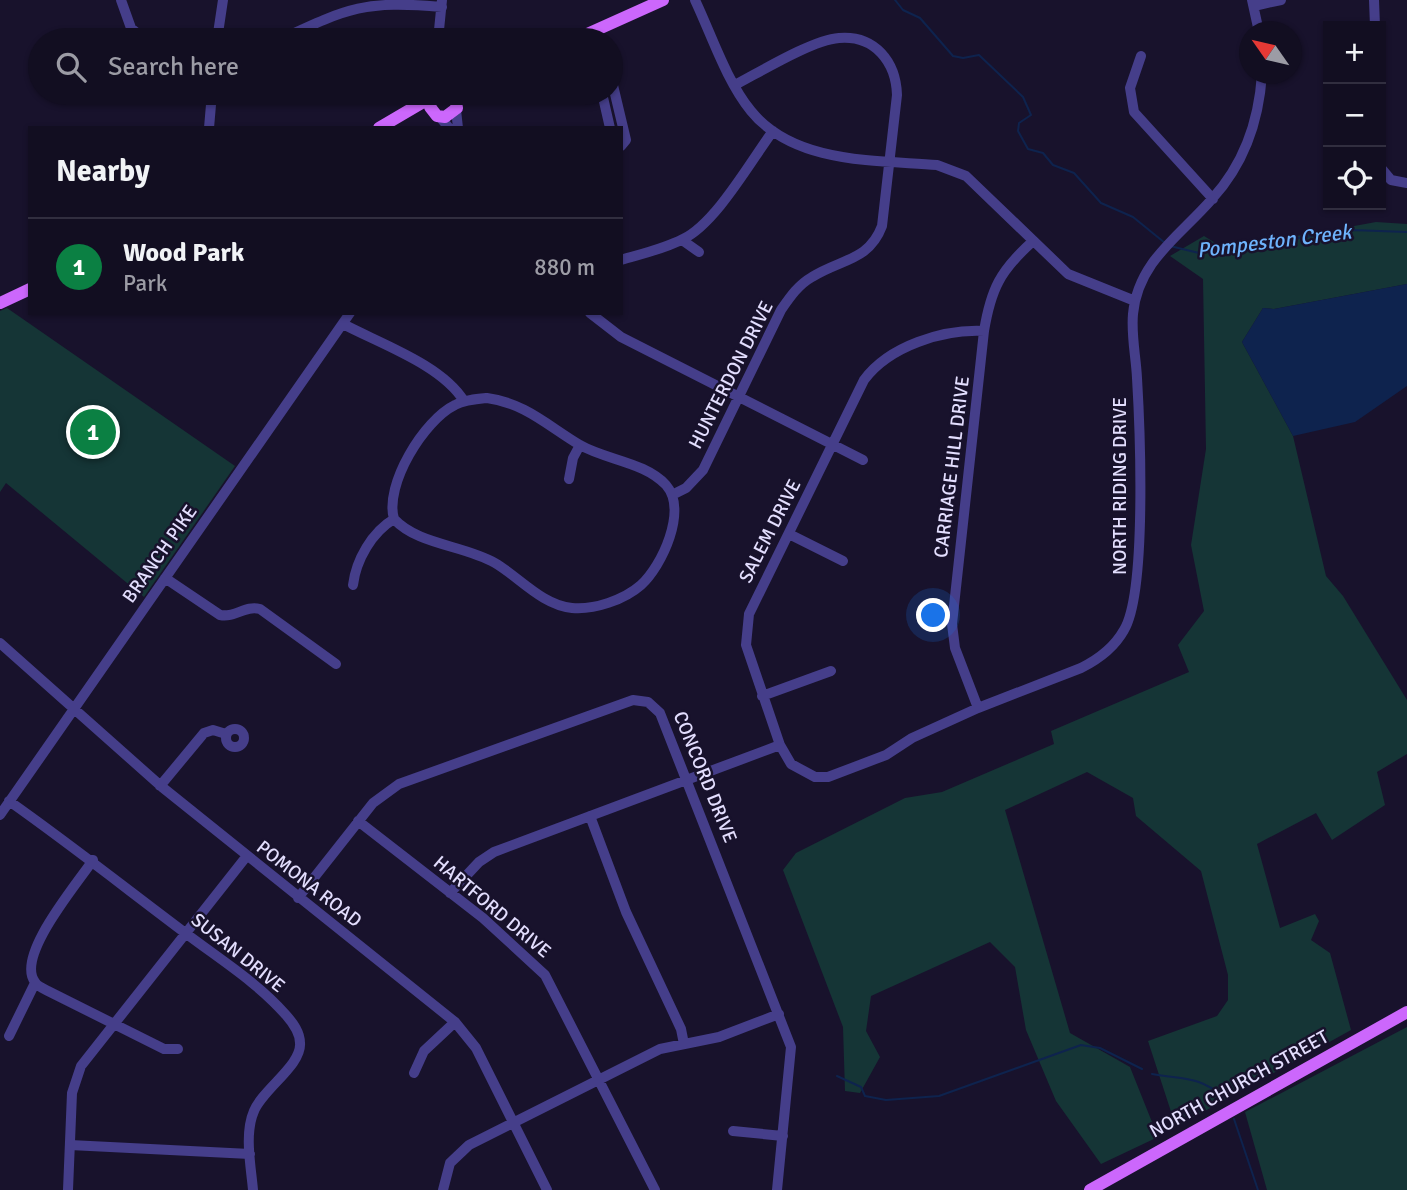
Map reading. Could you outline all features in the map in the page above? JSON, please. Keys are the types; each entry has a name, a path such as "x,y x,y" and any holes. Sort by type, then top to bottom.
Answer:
{"main road":[{"path":"607,28 663,0"},
{"path":"384,126 416,105"},
{"path":"434,105 437,116"},
{"path":"387,126 420,114 449,117 455,105"},
{"path":"0,303 28,290"},
{"name":"NORTH CHURCH STREET","path":"1090,1190 1407,1012"}],"street":[{"path":"121,0 131,28"},
{"path":"219,28 223,0"},
{"path":"337,0 338,13"},
{"path":"695,0 735,85 751,111 773,131 796,145 818,151 937,165 966,176 1068,274 1135,301"},
{"path":"1257,21 1253,3 1281,0"},
{"path":"1374,0 1375,21"},
{"path":"305,28 371,2 442,4 439,28"},
{"name":"HUNTERDON DRIVE","path":"672,495 697,479 781,310 795,290 811,277 864,253 876,242 882,226 891,161 897,80 889,61 871,44 853,38 832,39 735,85"},
{"path":"1141,56 1130,88 1134,111 1213,198"},
{"name":"NORTH RIDING DRIVE","path":"854,766 886,755 912,737 978,708 1097,660 1114,646 1130,618 1137,589 1139,402 1132,330 1135,301 1153,260 1229,178 1249,138 1261,84"},
{"path":"209,126 211,105"},
{"path":"456,105 458,126"},
{"path":"605,105 610,126"},
{"path":"618,105 623,126"},
{"path":"437,116 447,126"},
{"path":"623,127 626,140 623,144"},
{"path":"623,259 682,240 710,216 773,131"},
{"path":"1386,174 1391,180 1407,183"},
{"path":"682,240 699,252"},
{"name":"CARRIAGE HILL DRIVE","path":"978,708 955,648 952,624 984,331 990,298 999,276 1032,242"},
{"name":"BRANCH PIKE","path":"0,815 71,709 349,315"},
{"path":"593,315 621,337 863,460"},
{"path":"343,324 441,375 456,388 464,401"},
{"name":"SALEM DRIVE","path":"854,766 828,777 807,775 791,764 780,745 762,696 748,654 745,629 755,598 864,380 884,358 953,333 984,331"},
{"path":"486,398 512,402 580,445 656,476 672,495 676,507 674,524 647,578 628,594 583,608 553,602 495,563 408,531 394,519 392,494 415,445 437,417 464,401 486,398"},
{"path":"569,479 573,458 580,445"},
{"path":"353,585 355,572 366,548 385,524 394,519"},
{"path":"789,534 843,561"},
{"path":"165,578 224,616 249,608 260,609 336,664"},
{"name":"POMONA ROAD","path":"0,643 160,786 455,1022 476,1048 547,1190"},
{"path":"762,696 831,671"},
{"name":"CONCORD DRIVE","path":"298,898 373,803 399,784 633,700 648,702 660,713 688,781 779,1014 792,1056 778,1190"},
{"path":"160,786 204,733 213,730 226,734"},
{"path":"450,893 479,862 494,852 780,745"},
{"name":"SUSAN DRIVE","path":"9,801 93,860 259,989 287,1016 299,1032 301,1045 297,1057 265,1092 253,1112 250,1154 253,1190"},
{"path":"590,816 626,912 681,1029 684,1044"},
{"name":"HARTFORD DRIVE","path":"359,821 521,950 545,975 655,1190"},
{"path":"68,1190 75,1080 80,1066 246,857"},
{"path":"93,860 33,948 31,974 35,983 164,1049 178,1049"},
{"path":"9,1036 35,983"},
{"path":"443,1190 450,1163 458,1153 514,1123 660,1048 719,1037 779,1014"},
{"path":"414,1073 420,1056 455,1022"},
{"path":"733,1131 783,1136"},
{"path":"70,1145 250,1154"}],"green space":[{"path":"1376,222 1407,224 1407,284 1274,309 1263,308 1242,342 1293,436 1326,576 1343,596 1407,700 1407,754 1377,772 1385,805 1332,840 1316,813 1257,844 1280,928 1315,914 1319,921 1311,940 1330,953 1351,1030 1176,1127 1148,1041 1217,1016 1228,1000 1228,975 1201,871 1136,816 1133,798 1087,772 1005,810 1070,1033 1130,1067 1158,1137 1101,1164 1056,1101 1026,1030 1015,967 990,942 871,996 866,1031 880,1057 860,1093 845,1091 843,1027 783,870 796,853 905,798 942,792 1054,744 1051,731 1189,672 1178,645 1204,611 1191,545 1206,449 1203,279 1170,256 1204,236 1217,244 1305,235"},
{"path":"7,308 235,466 144,597 6,483 0,492 0,311"},
{"path":"1407,1027 1407,1190 1267,1190 1245,1112"}],"water":[{"path":"1407,284 1407,386 1355,422 1293,436 1242,342 1263,308 1274,309"}],"waterway":[{"name":"Pompeston Creek","path":"895,0 903,10 920,18 953,56 963,58 979,55 1023,97 1031,115 1019,123 1018,131 1028,149 1043,153 1053,165 1074,173 1101,203 1133,217 1165,243"},
{"name":"Pompeston Creek","path":"1170,246 1199,253 1351,230 1407,232"},
{"path":"837,1076 861,1087 865,1096 886,1100 939,1096 1081,1045 1100,1048 1142,1069"},
{"path":"1152,1074 1198,1082 1226,1098"},
{"path":"1234,1119 1258,1190"}],"place":[{"name":"Wood Park","path":"93,432"}]}
